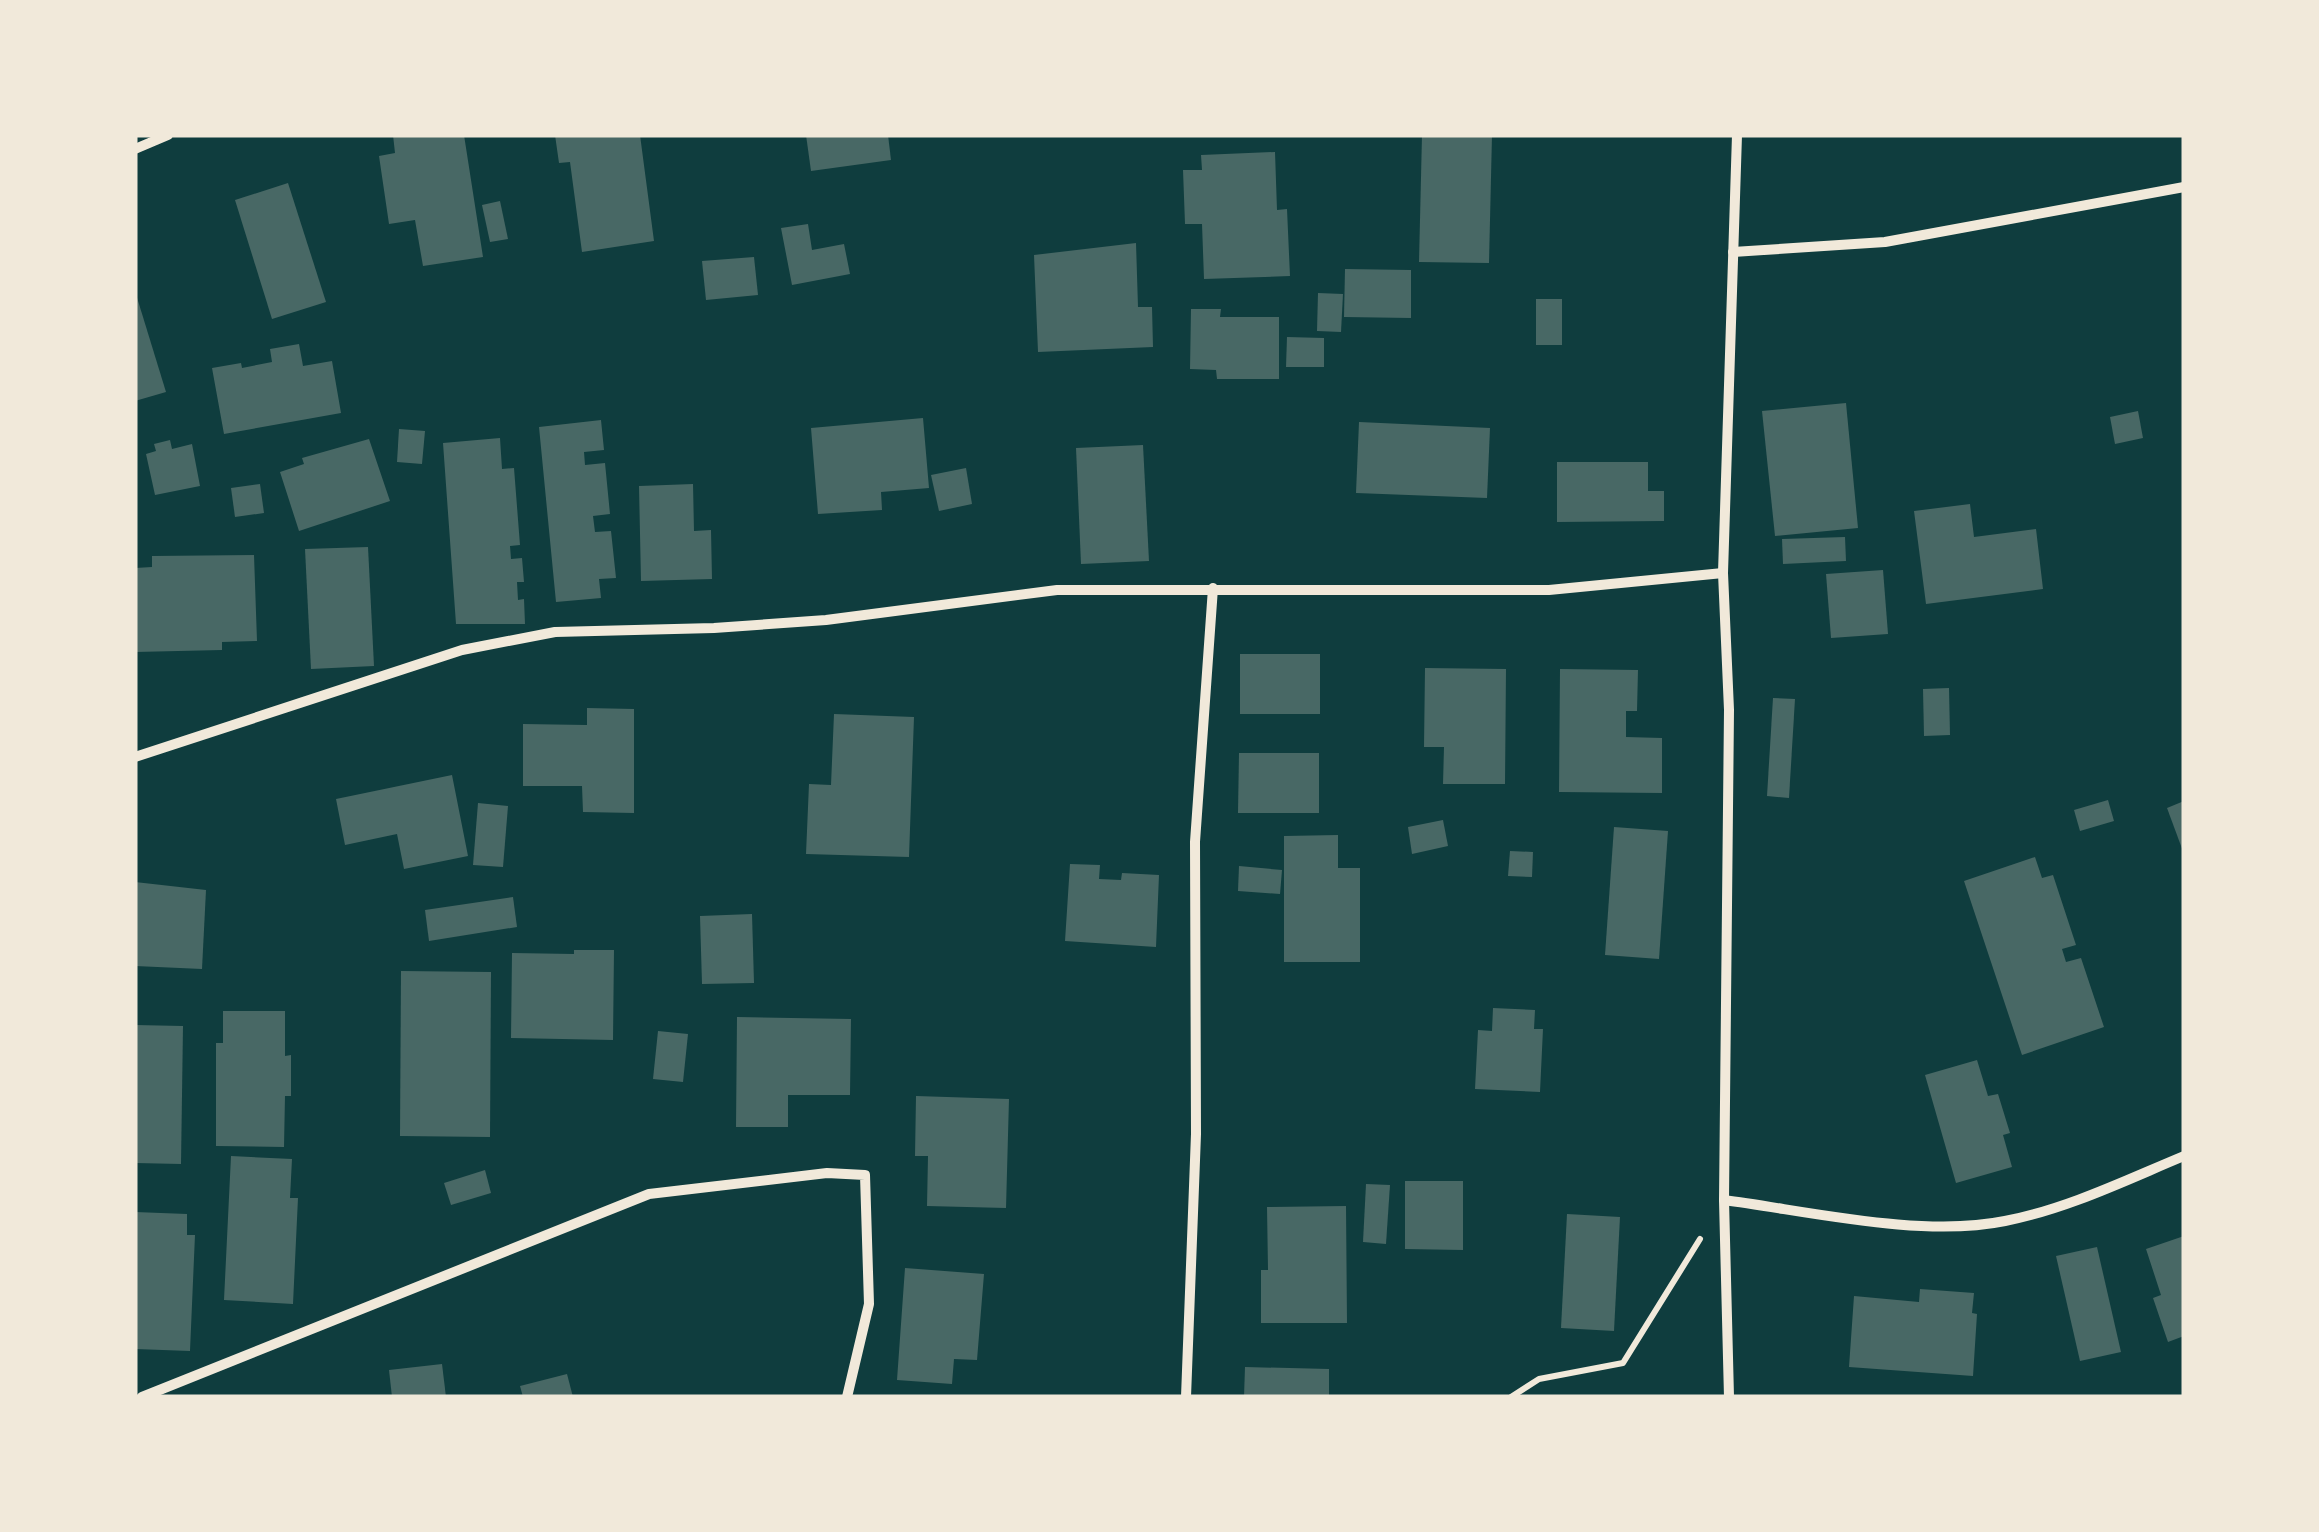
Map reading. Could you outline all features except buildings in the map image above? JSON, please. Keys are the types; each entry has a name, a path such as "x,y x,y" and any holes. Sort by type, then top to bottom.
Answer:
{"street":[{"path":"135,149 168,135"},
{"path":"1729,1397 1724,1200 1729,710 1723,572 1737,135"},
{"path":"1732,252 1885,242 2184,187"},
{"path":"135,757 462,650 555,632 714,628 826,620 1057,590 1548,590 1723,572"},
{"path":"1186,1397 1196,1134 1195,842 1214,588"},
{"path":"1724,1200 1913,1226 2004,1222 2090,1195 2184,1156"},
{"path":"142,1397 649,1194 827,1173 865,1175 869,1304 847,1397"}],"path":[{"path":"1511,1397 1540,1379 1623,1362 1724,1200"}]}
